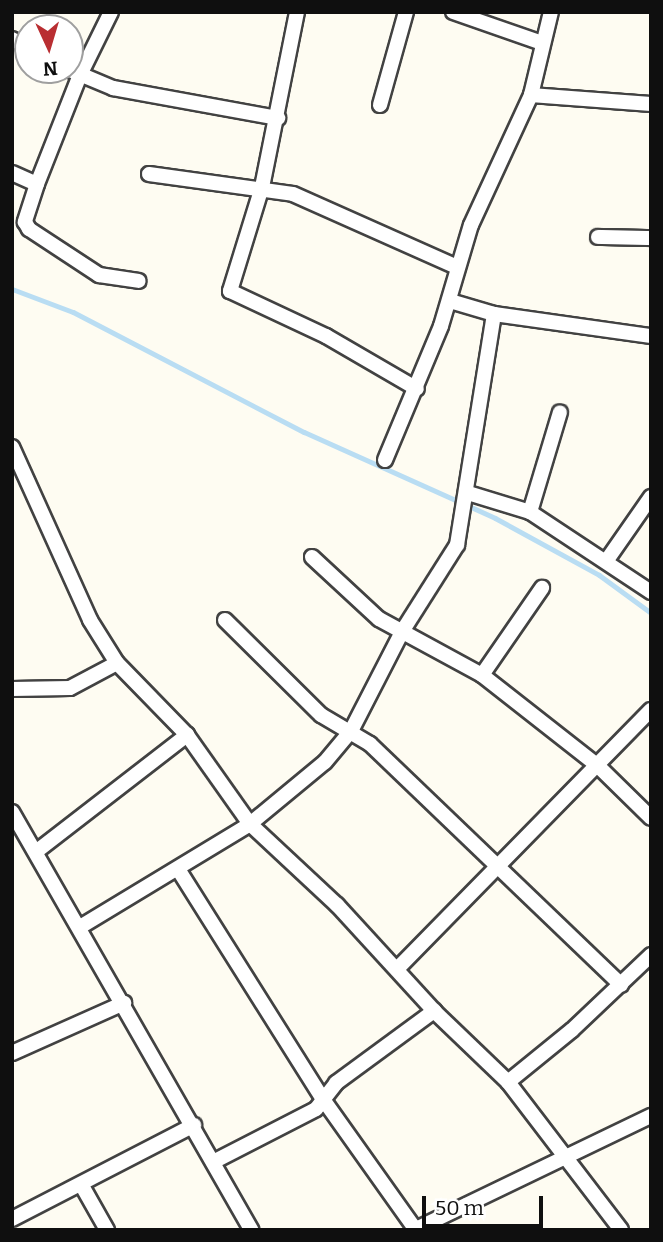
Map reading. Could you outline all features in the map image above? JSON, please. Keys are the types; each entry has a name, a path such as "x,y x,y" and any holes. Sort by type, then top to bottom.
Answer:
{"street":[{"path":"84,57 111,12"},
{"path":"297,12 278,118 262,187 230,291 326,336 417,389"},
{"path":"380,105 405,12"},
{"path":"453,12 542,43"},
{"path":"385,460 417,389 450,301 455,266 531,95 551,12"},
{"path":"84,76 113,88 278,118"},
{"path":"71,84 25,222 29,229 60,254 99,275 139,281"},
{"path":"531,95 651,104"},
{"path":"12,173 37,184"},
{"path":"149,174 262,187 340,213 455,266"},
{"path":"598,237 651,238"},
{"path":"450,301 494,314 651,336"},
{"path":"80,927 250,824 325,762 351,731 403,630 455,550 468,495 494,314"},
{"path":"530,512 560,412"},
{"path":"12,447 90,620 117,663 187,735 250,824 398,968 434,1011 508,1082 621,1230"},
{"path":"468,495 530,512 607,560 623,576 651,592"},
{"path":"607,560 651,497"},
{"path":"312,557 379,619 481,675 598,766 651,818"},
{"path":"481,675 542,588"},
{"path":"225,620 321,715 370,744 496,869 575,937 621,985"},
{"path":"12,689 70,688 95,678 117,663"},
{"path":"398,968 651,710"},
{"path":"37,850 187,735"},
{"path":"13,814 37,850 251,1230"},
{"path":"178,869 325,1102 416,1229 651,1116"},
{"path":"508,1082 621,985 651,955"},
{"path":"12,1053 124,1003"},
{"path":"213,1161 325,1102 336,1083 434,1011"},
{"path":"12,1219 194,1125"},
{"path":"81,1184 107,1230"}],"waterway":[{"path":"12,289 73,312 304,432 495,518 599,575 651,613"}]}
